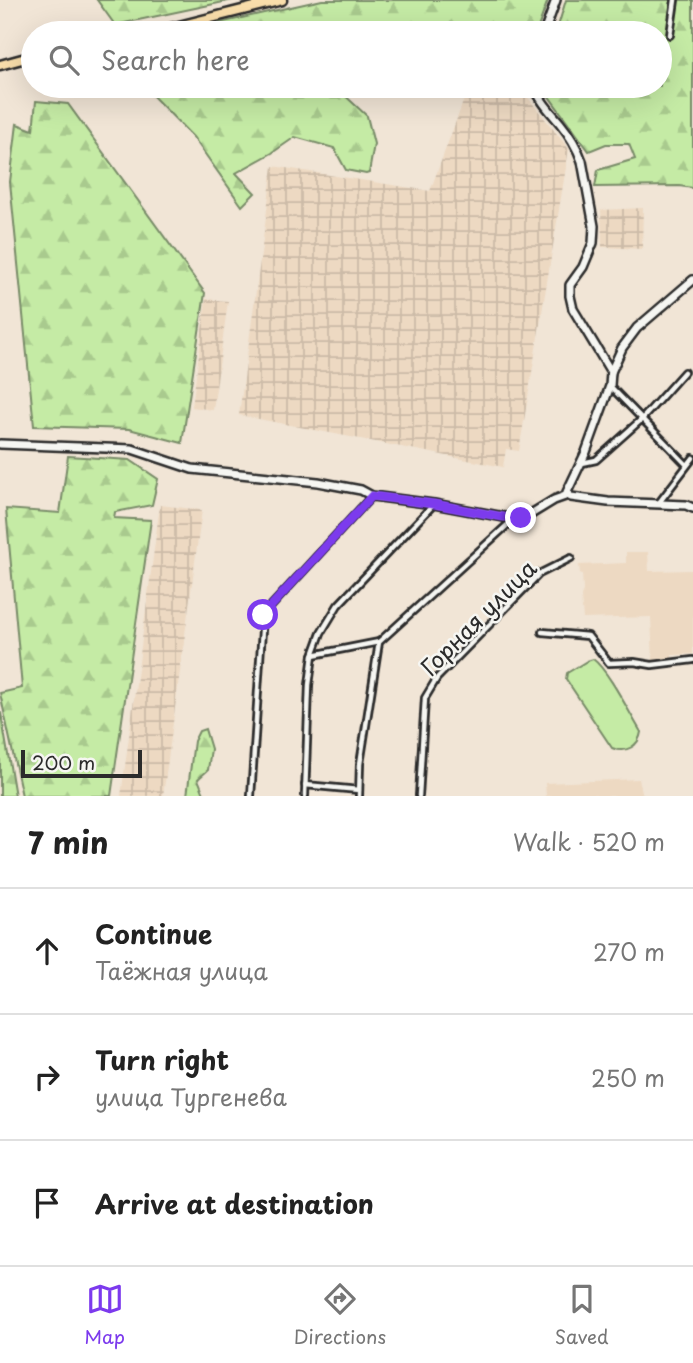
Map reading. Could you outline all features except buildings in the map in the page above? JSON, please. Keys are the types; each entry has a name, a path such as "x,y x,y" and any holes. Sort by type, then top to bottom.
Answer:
{"main road":[{"path":"199,21 282,0"},
{"path":"0,65 21,59"}],"street":[{"path":"548,21 556,0"},
{"path":"672,23 676,0"},
{"path":"540,98 579,151 582,161 594,226 593,243 583,267 570,285 570,296 573,309 611,372"},
{"path":"568,495 567,492 582,463 610,386 611,372 622,348 638,328 693,280"},
{"path":"582,463 596,460 642,419 684,372"},
{"path":"610,386 687,465"},
{"path":"0,444 132,449 192,469 318,482 362,490 372,496 515,519"},
{"path":"657,504 693,458"},
{"path":"313,655 379,642 515,519 531,514 554,500 568,495 608,502 686,505 693,508"},
{"path":"250,796 263,615 372,496"},
{"path":"305,796 309,685 313,655 321,633 338,605 434,504"},
{"name":"Горная улица","path":"419,796 425,698 437,678 539,574 571,558"},
{"path":"542,632 588,636 609,663 652,665 693,660"},
{"path":"306,785 359,793 359,764 379,642"}],"shaded area":[{"path":"465,98 528,98 569,149 519,451 506,449 503,467 239,415 273,166 430,191"},
{"path":"643,208 642,249 602,247 601,210"},
{"path":"206,299 228,301 213,410 192,407"},
{"path":"160,505 202,510 163,796 121,796"},
{"path":"626,552 648,552 649,571 693,570 693,654 672,655 672,661 653,661 651,617 583,619 582,574 579,565 626,563"},
{"path":"639,779 643,796 595,796 594,793 594,796 546,796 545,783"}],"green space":[{"path":"97,0 233,0 134,21 112,21"},
{"path":"322,0 548,0 540,21 228,21"},
{"path":"566,0 693,0 693,188 595,187 598,170 635,159 629,144 606,144 589,151 550,98 672,98 672,21 560,21"},
{"path":"155,98 348,98 367,116 374,144 369,173 366,174 346,170 334,148 295,137 236,173 255,193 242,206 193,137"},
{"path":"36,101 68,104 205,293 182,443 129,429 34,426 10,182 17,124 33,130"},
{"path":"68,456 130,460 158,479 152,505 115,512 114,518 151,520 111,796 22,796 0,693 22,688 6,509 60,513"},
{"path":"593,659 612,682 641,732 638,741 631,748 612,748 566,679 567,673"},
{"path":"1,713 15,796 0,796"},
{"path":"205,729 211,749 208,770 198,779 204,794 187,796 194,741 199,731"}],"route":[{"path":"263,615 372,496 521,518"}]}
